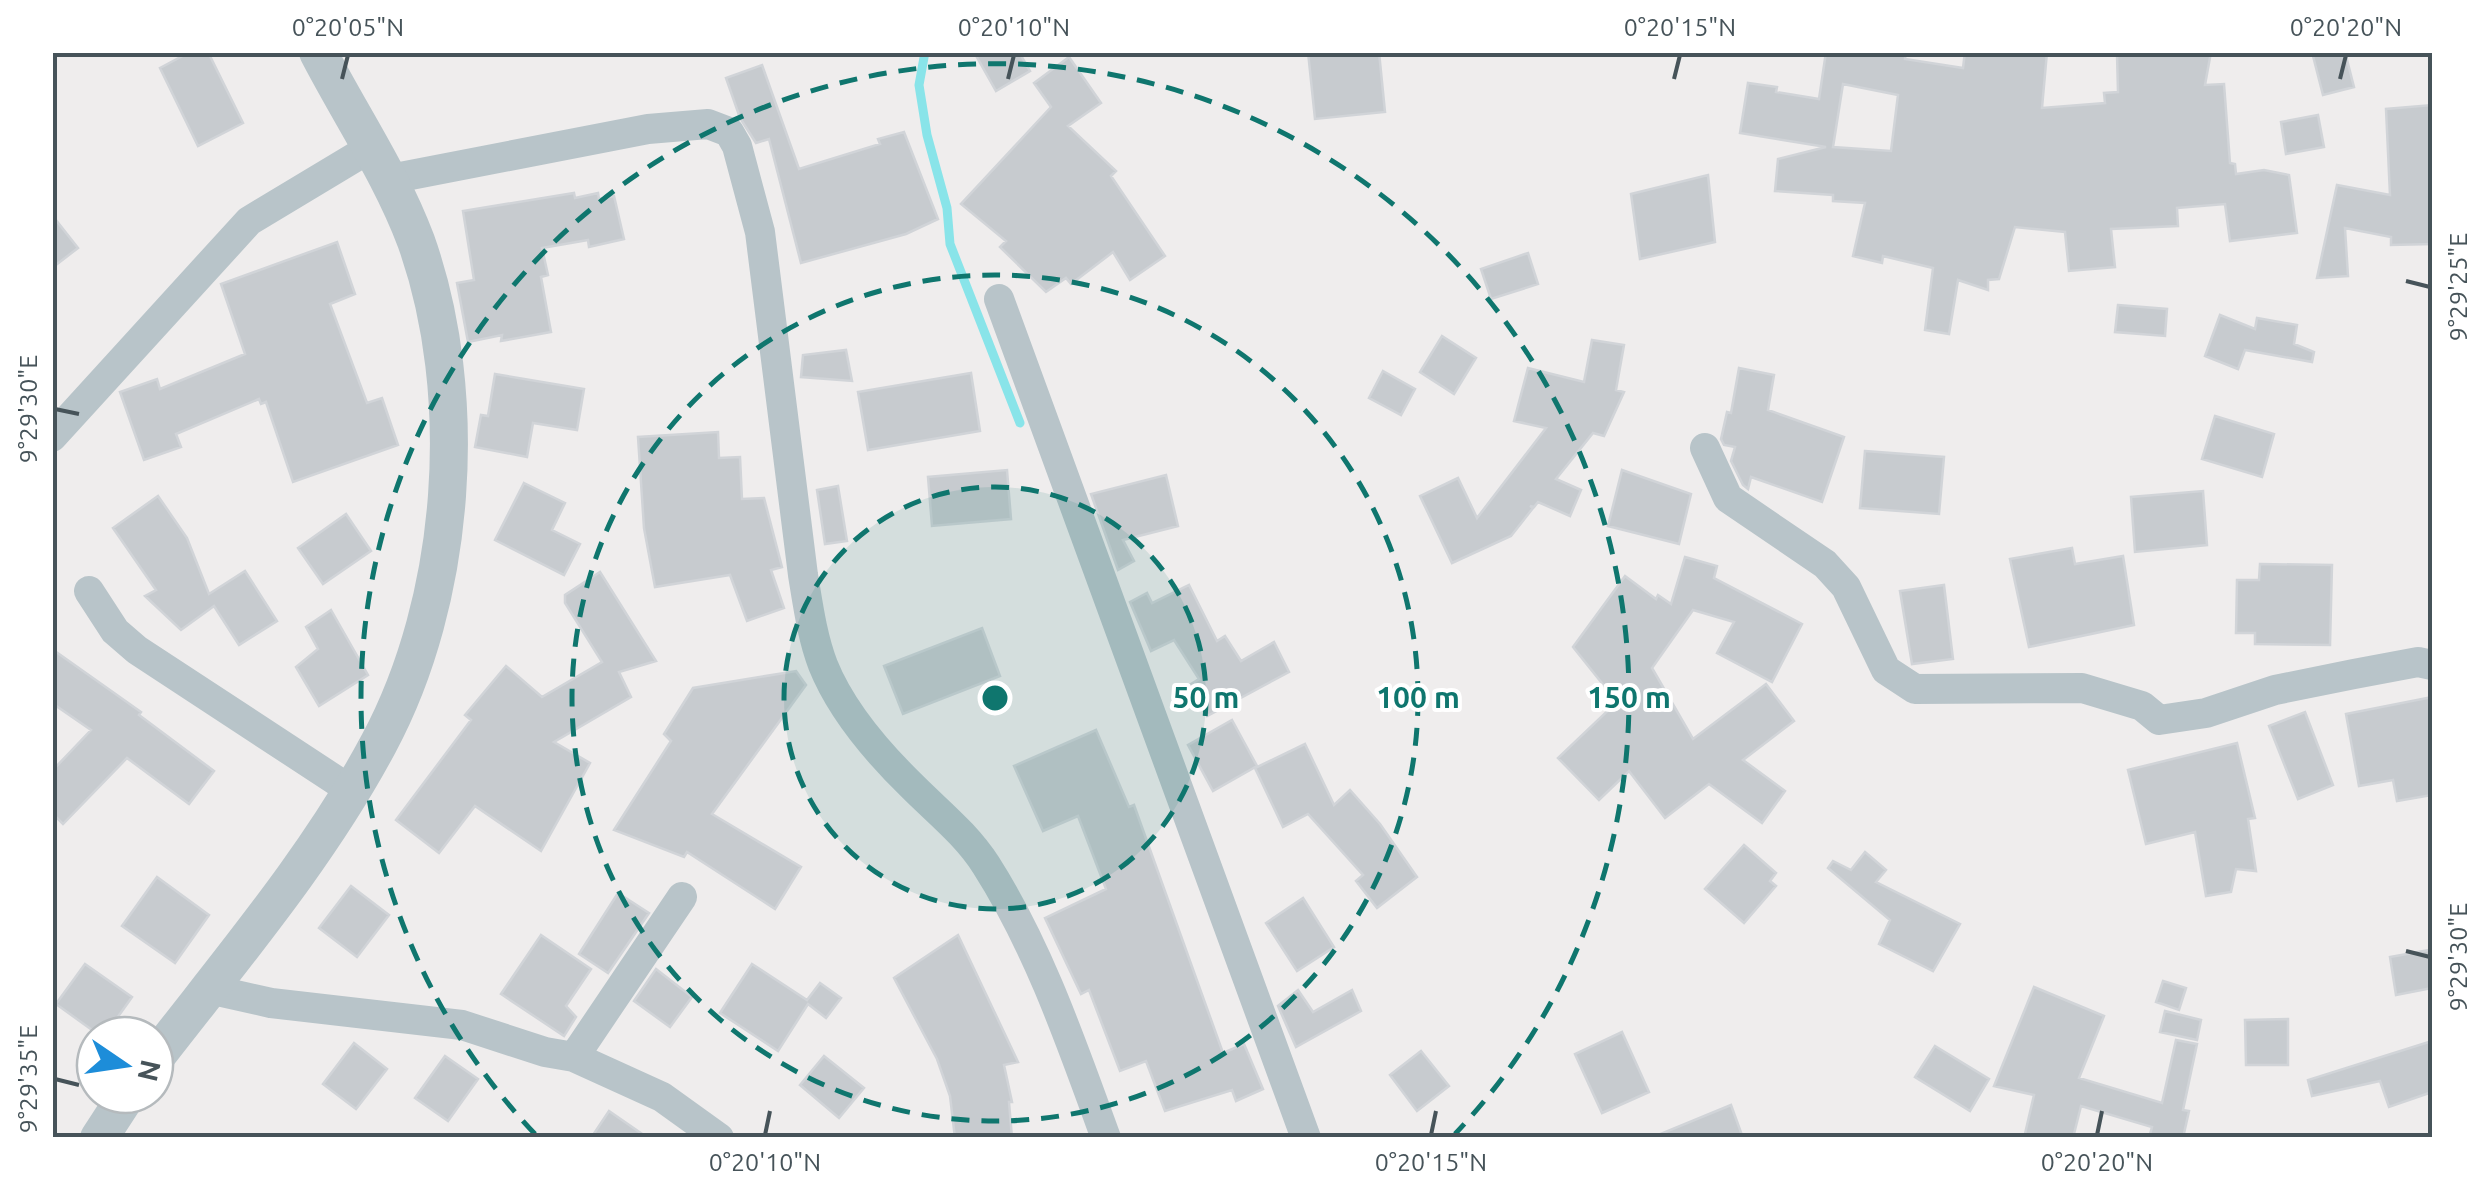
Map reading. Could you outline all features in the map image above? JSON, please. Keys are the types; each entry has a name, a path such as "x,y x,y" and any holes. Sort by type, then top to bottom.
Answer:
{"street":[{"path":"175,1032 352,791 402,695 422,636 448,490 449,428 444,367 431,295 416,243 381,163 318,52"},
{"path":"52,438 249,220 381,163 648,129 708,124 729,132 737,146 760,232 803,575 824,666 878,750 955,825 986,865 1030,947 1106,1138"},
{"path":"999,299 1306,1138"},
{"path":"1705,448 1728,498 1825,564 1846,587 1886,670 1915,689 2082,688 2142,706 2159,720 2206,713 2275,690 2354,674 2418,662 2432,665"},
{"path":"89,591 115,631 137,650 352,791"},
{"path":"574,1057 682,897"},
{"path":"208,989 272,1003 462,1025 574,1057 662,1097 720,1138"},
{"path":"98,1138 114,1115"}],"building":[{"path":"190,52 208,52 243,123 198,146 160,68"},
{"path":"974,52 1019,52 1030,71 996,91"},
{"path":"1308,52 1379,52 1385,112 1315,119"},
{"path":"1826,52 1906,52 1905,59 1963,68 1965,52 2047,52 2042,108 2105,103 2104,93 2118,92 2117,54 2211,52 2205,85 2224,84 2230,163 2235,164 2236,174 2264,170 2289,175 2297,233 2230,241 2225,204 2177,208 2178,226 2111,229 2115,267 2069,271 2065,232 2015,227 1999,279 1988,280 1988,290 1958,280 1949,334 1925,330 1933,268 1883,256 1882,263 1853,256 1865,203 1833,201 1833,195 1775,191 1778,159 1826,147 1740,133 1748,83 1819,99","holes":["1843,84 1898,95 1891,151 1833,147"]},
{"path":"2312,52 2345,52 2354,87 2323,95"},
{"path":"1069,57 1101,103 1068,126 1116,171 1111,176 1165,256 1130,280 1113,252 1071,284 1066,278 1046,292 1000,247 1006,241 961,204 1051,107 1034,83"},
{"path":"762,65 799,169 880,144 878,139 904,132 938,219 906,234 801,263 769,139 756,143 740,118 726,78"},
{"path":"2432,105 2432,244 2391,245 2391,237 2345,228 2348,276 2317,278 2337,185 2390,195 2386,109"},
{"path":"2318,115 2324,147 2286,154 2281,122"},
{"path":"1708,175 1715,242 1640,259 1631,194"},
{"path":"574,193 575,198 598,193 599,199 614,196 624,239 589,247 588,240 542,248 548,275 541,277 551,332 468,342 457,283 474,280 463,211"},
{"path":"52,215 78,248 52,268"},
{"path":"337,242 355,294 330,304 367,403 382,398 398,445 293,482 266,402 261,404 259,399 176,434 181,447 144,460 120,392 157,379 160,389 245,354 221,284"},
{"path":"1528,253 1538,284 1491,299 1481,269"},
{"path":"2118,305 2167,309 2165,336 2115,332"},
{"path":"2220,315 2255,329 2257,318 2297,325 2294,344 2314,352 2312,362 2245,350 2238,369 2205,356"},
{"path":"1442,336 1476,358 1454,394 1420,372"},
{"path":"1592,340 1624,345 1616,390 1624,392 1604,436 1593,433 1556,479 1581,490 1570,516 1538,502 1530,506 1533,508 1511,536 1452,563 1420,496 1458,478 1477,518 1546,428 1514,421 1528,368 1584,382"},
{"path":"846,350 852,381 801,377 803,355"},
{"path":"1739,368 1774,375 1768,410 1844,437 1822,502 1751,477 1748,489 1743,485 1731,461 1735,447 1724,445 1721,439 1727,412 1731,413"},
{"path":"1383,371 1415,389 1401,415 1369,398"},
{"path":"971,373 980,431 868,450 858,392"},
{"path":"495,374 584,389 577,430 533,423 527,457 475,447 481,415 488,416"},
{"path":"2215,416 2274,434 2262,477 2202,459"},
{"path":"718,432 719,458 740,457 742,499 764,498 782,567 771,570 784,608 747,621 730,575 655,587 644,528 638,437"},
{"path":"1865,451 1944,457 1939,514 1860,508"},
{"path":"1007,470 1011,519 932,526 928,477"},
{"path":"1622,470 1691,494 1679,544 1608,526"},
{"path":"1166,475 1178,526 1123,540 1134,561 1118,570 1091,494"},
{"path":"524,483 565,503 552,530 580,544 564,575 495,540"},
{"path":"838,486 847,541 825,544 817,490"},
{"path":"2203,491 2207,545 2135,552 2131,497"},
{"path":"158,496 187,538 209,594 245,571 277,621 239,645 214,606 181,630 145,596 156,590 113,528"},
{"path":"346,514 371,551 323,584 298,548"},
{"path":"2072,548 2075,564 2123,556 2134,625 2029,647 2010,559"},
{"path":"1685,557 1717,566 1714,578 1802,624 1772,682 1717,653 1734,622 1693,610 1652,668 1693,739 1766,684 1794,721 1743,760 1785,791 1762,823 1709,784 1665,818 1629,771 1599,800 1558,758 1617,702 1573,647 1625,576 1656,599 1658,595 1671,604"},
{"path":"2260,564 2332,565 2330,645 2255,644 2255,633 2236,633 2237,580 2259,580"},
{"path":"600,572 656,661 619,672 631,697 554,742 590,763 541,851 475,806 439,853 396,820 471,720 465,715 506,666 542,697 602,662 565,603 565,595"},
{"path":"1189,585 1217,641 1225,636 1241,661 1274,642 1289,672 1207,716 1188,686 1199,679 1174,640 1151,651 1130,602 1147,593 1152,603"},
{"path":"1944,585 1953,659 1912,664 1900,591"},
{"path":"331,610 368,675 319,706 296,667 318,649 306,627"},
{"path":"982,628 1000,676 903,714 884,666"},
{"path":"52,649 141,712 139,715 214,771 189,804 127,758 63,824 52,813 52,771 91,730 52,703"},
{"path":"796,671 806,685 712,814 801,867 775,909 687,852 684,857 614,830 671,741 664,734 693,688"},
{"path":"2432,697 2432,795 2397,801 2393,780 2359,786 2346,714"},
{"path":"2305,712 2333,785 2298,799 2269,726"},
{"path":"1232,720 1257,766 1213,791 1188,745"},
{"path":"1096,730 1129,807 1134,805 1223,1053 1244,1044 1263,1089 1236,1101 1232,1090 1165,1111 1146,1061 1120,1071 1089,990 1081,994 1045,918 1106,889 1078,816 1043,831 1014,766"},
{"path":"2237,743 2255,818 2248,819 2256,871 2236,869 2231,892 2206,896 2195,832 2146,844 2128,770"},
{"path":"1305,744 1334,805 1350,790 1380,824 1417,877 1377,908 1356,881 1363,875 1308,814 1283,827 1255,768"},
{"path":"1744,845 1776,873 1770,881 1776,886 1744,923 1705,889"},
{"path":"1865,852 1886,870 1876,882 1960,924 1933,971 1879,944 1890,920 1828,868 1833,861 1851,870"},
{"path":"157,877 209,915 175,963 122,926"},
{"path":"351,886 389,915 357,957 319,928"},
{"path":"618,893 649,913 608,973 579,954"},
{"path":"1303,898 1334,947 1297,971 1266,923"},
{"path":"541,935 591,969 566,1006 576,1017 564,1036 501,994"},
{"path":"958,935 1018,1062 1004,1065 1012,1102 1012,1138 955,1138 950,1096 937,1059 894,978"},
{"path":"2429,950 2432,988 2396,995 2390,957"},
{"path":"85,964 132,997 119,1015 75,1018 56,1004"},
{"path":"752,964 807,1000 820,983 841,998 826,1018 808,1004 778,1051 720,1013"},
{"path":"656,969 692,997 670,1027 634,1001"},
{"path":"2163,981 2186,988 2179,1010 2156,1002"},
{"path":"2034,987 2104,1016 2079,1078 2162,1103 2176,1040 2197,1044 2183,1110 2189,1111 2183,1138 2149,1138 2152,1127 2081,1106 2073,1138 2024,1138 2034,1095 1994,1086"},
{"path":"1298,990 1313,1012 1352,990 1361,1011 1296,1047 1278,1006"},
{"path":"2165,1011 2201,1020 2197,1040 2160,1032"},
{"path":"2288,1019 2288,1065 2246,1065 2245,1020"},
{"path":"1622,1032 1649,1092 1602,1113 1575,1054"},
{"path":"2432,1041 2432,1092 2389,1107 2380,1081 2312,1096 2308,1080"},
{"path":"354,1043 387,1069 356,1109 323,1084"},
{"path":"1935,1046 1989,1079 1970,1111 1915,1077"},
{"path":"1421,1051 1449,1086 1417,1111 1390,1075"},
{"path":"445,1056 478,1079 448,1121 415,1098"},
{"path":"824,1056 864,1088 839,1118 800,1085"},
{"path":"1731,1105 1743,1138 1653,1138 1653,1137"},
{"path":"609,1111 648,1138 591,1138"}],"waterway":[{"path":"925,52 919,85 927,135 947,208 950,244 1020,423"}]}
